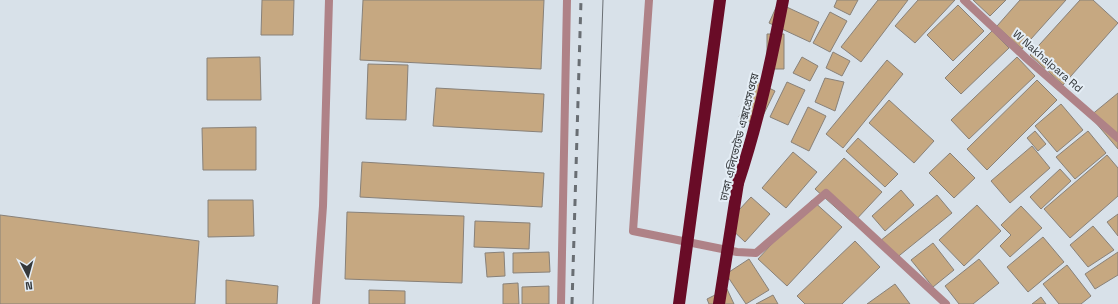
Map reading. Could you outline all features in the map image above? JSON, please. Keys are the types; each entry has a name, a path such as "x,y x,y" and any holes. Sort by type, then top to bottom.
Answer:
{"highway":[{"path":"679,304 720,0"},
{"name":"ঢাকা এলিভেটেড এক্সপ্রেসওয়ে","path":"720,304 738,183 754,134 765,89 783,0"}],"street":[{"path":"316,304 323,206 329,0"},
{"path":"561,304 567,0"},
{"path":"649,0 633,231 737,252 756,253 826,193 946,304"},
{"name":"W Nakhalpara Rd","path":"964,0 1026,58 1118,138"}],"building":[{"path":"262,0 294,0 293,35 261,35"},
{"path":"363,0 544,0 541,69 360,60"},
{"path":"837,0 858,0 850,15 834,7"},
{"path":"878,0 908,0 861,62 841,47"},
{"path":"918,0 955,0 915,43 895,26"},
{"path":"973,0 1006,0 990,16"},
{"path":"1020,0 1066,0 1022,49 997,26"},
{"path":"1080,0 1093,0 1118,23 1063,85 1030,55"},
{"path":"778,3 819,22 810,42 769,23"},
{"path":"958,5 984,31 953,61 927,35"},
{"path":"830,12 847,21 830,52 813,43"},
{"path":"992,31 1009,48 961,94 945,78"},
{"path":"767,34 784,34 784,69 767,69"},
{"path":"833,52 850,61 842,76 826,68"},
{"path":"260,57 261,100 207,100 207,58"},
{"path":"802,57 818,66 810,81 793,73"},
{"path":"1017,57 1035,76 969,139 951,120"},
{"path":"887,60 903,74 843,148 826,134"},
{"path":"368,64 408,65 406,120 366,119"},
{"path":"825,78 844,82 835,111 815,102"},
{"path":"1037,80 1057,100 987,170 967,149"},
{"path":"757,82 775,91 758,126 739,117"},
{"path":"787,82 805,90 788,125 770,117"},
{"path":"436,88 544,94 542,132 433,126"},
{"path":"1118,93 1118,149 1090,116"},
{"path":"889,100 934,141 914,163 869,123"},
{"path":"1061,104 1083,130 1057,152 1035,126"},
{"path":"808,107 826,116 809,151 791,142"},
{"path":"256,127 256,170 203,170 202,128"},
{"path":"1035,131 1046,144 1038,151 1027,138"},
{"path":"1088,131 1106,153 1075,179 1056,157"},
{"path":"858,138 898,174 885,187 846,151"},
{"path":"1032,146 1050,168 1010,203 991,181"},
{"path":"793,152 817,172 786,208 762,188"},
{"path":"950,153 975,178 954,198 929,173"},
{"path":"1107,155 1118,168 1118,196 1070,238 1044,209"},
{"path":"844,158 882,192 853,223 815,189"},
{"path":"362,162 544,173 542,207 360,197"},
{"path":"1060,169 1071,181 1041,209 1030,197"},
{"path":"901,190 914,205 885,231 872,216"},
{"path":"937,195 952,213 895,259 880,241"},
{"path":"751,197 770,214 745,242 726,224"},
{"path":"208,200 253,200 254,236 208,237"},
{"path":"812,200 842,227 787,286 758,259"},
{"path":"977,205 1001,231 964,266 939,240"},
{"path":"1021,206 1042,228 1010,257 1000,246 1011,235 1001,225"},
{"path":"347,212 464,216 462,283 345,279"},
{"path":"1118,214 1118,236 1107,222"},
{"path":"0,215 199,241 195,304 0,304"},
{"path":"475,221 530,223 529,249 474,247"},
{"path":"1093,226 1114,250 1088,267 1070,245"},
{"path":"1043,237 1064,262 1028,292 1007,267"},
{"path":"855,241 880,267 842,304 805,304 797,296"},
{"path":"933,243 954,270 933,287 911,260"},
{"path":"504,252 505,276 487,277 485,253"},
{"path":"549,252 550,272 513,273 513,253"},
{"path":"1118,252 1118,275 1095,289 1085,274"},
{"path":"749,259 769,290 746,304 726,274"},
{"path":"979,259 999,283 973,304 959,304 945,286"},
{"path":"1067,265 1091,296 1081,304 1059,304 1043,284"},
{"path":"226,280 278,286 277,304 226,304"},
{"path":"518,283 519,304 503,304 503,284"},
{"path":"895,284 910,304 867,304"},
{"path":"549,286 549,304 522,304 522,287"},
{"path":"727,289 734,304 709,304 707,299"},
{"path":"369,290 405,291 405,304 369,304"},
{"path":"773,295 778,304 756,304"},
{"path":"1041,297 1046,304 1032,304"}],"tram line":[{"path":"593,304 603,0"}],"railway":[{"path":"572,304 581,0"}]}
